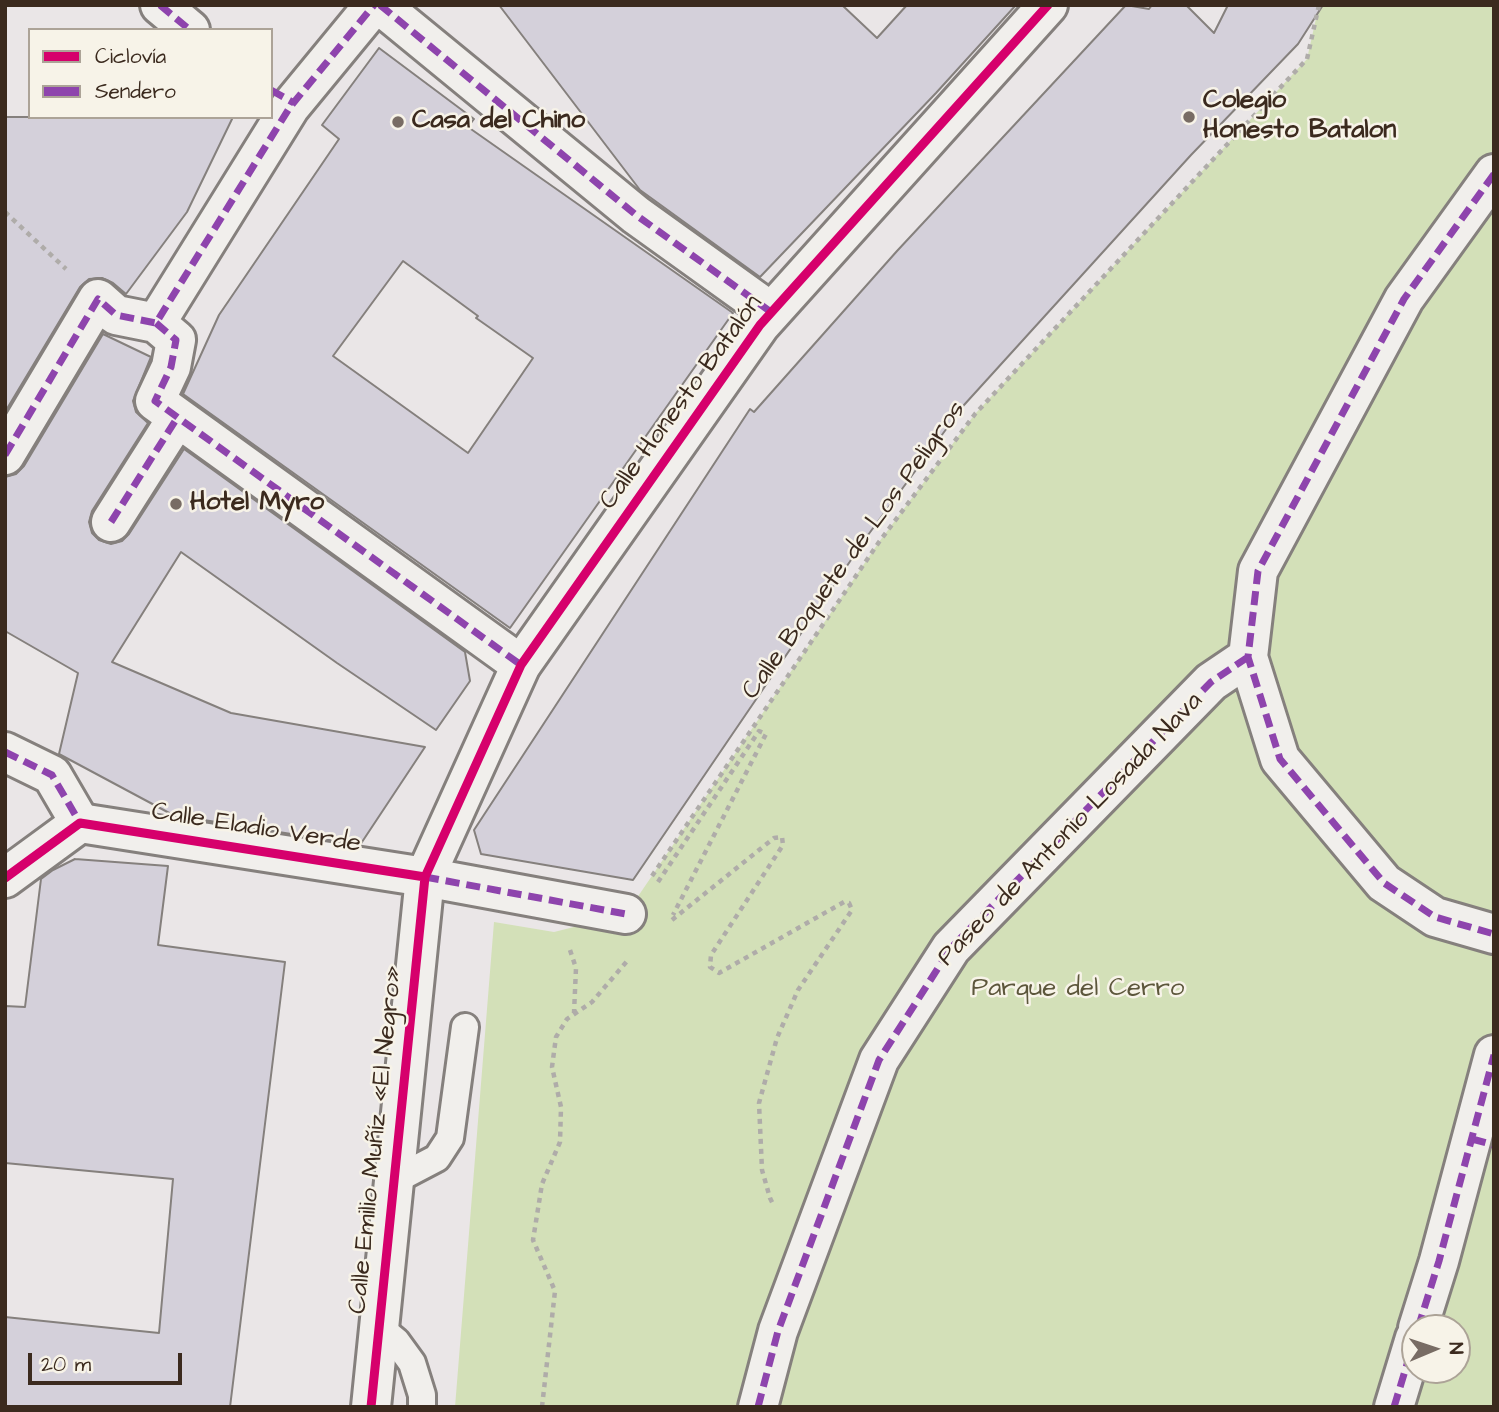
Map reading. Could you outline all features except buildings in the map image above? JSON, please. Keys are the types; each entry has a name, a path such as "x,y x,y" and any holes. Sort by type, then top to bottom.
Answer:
{"street":[{"path":"160,5 188,28"},
{"path":"273,114 283,96 374,5"},
{"path":"380,5 636,215 771,312"},
{"name":"Calle Honesto Batalón","path":"425,877 521,665 771,312 1048,5"},
{"path":"156,323 270,119"},
{"path":"1494,174 1404,299 1258,571 1248,657 1280,759 1384,883 1436,917 1494,934"},
{"path":"5,455 107,307 156,323 176,340 171,367 155,401 521,665"},
{"path":"111,522 177,418"},
{"name":"Paseo de Antonio Losada Nava","path":"758,1407 778,1331 879,1060 951,948 1211,682 1248,657"},
{"path":"5,752 52,775 80,823 5,878"},
{"name":"Calle Eladio Verde","path":"80,823 425,877 626,914"},
{"name":"Calle Emilio Muñíz «El Negro»","path":"372,1407 425,877"},
{"path":"1423,1314 1483,1142 1494,1055"},
{"path":"1394,1407 1401,1384"}],"lane":[{"path":"395,1180 437,1158 450,1139 465,1027"},
{"path":"379,1327 396,1341 412,1363 422,1395 422,1407"}],"path":[{"path":"5,212 107,307"},
{"path":"647,883 655,887 760,731 766,734 669,922 774,838 782,837 783,845 711,955 710,967 719,973 844,902 849,903 852,910 798,990 777,1038 759,1103 762,1170 770,1199 784,1224 809,1246"},
{"path":"569,947 576,968 574,1014"},
{"path":"542,1407 555,1291 533,1240 542,1184 560,1142 561,1107 552,1068 556,1037 567,1019 592,1002 634,953"}],"green space":[{"name":"Parque del Cerro","path":"1319,5 1494,5 1494,1407 455,1407 494,922 554,932 626,914 879,542 975,414 1307,59"}],"marked path":[{"path":"160,5 188,28"},
{"path":"5,455 98,299 116,315 156,323 290,107 374,5"},
{"path":"380,5 636,215 771,312"},
{"path":"273,91 294,103"},
{"path":"1494,174 1404,299 1258,571 1248,657 1280,759 1384,883 1435,917 1494,934"},
{"path":"156,323 176,340 171,367 155,401 521,665"},
{"path":"111,522 177,418"},
{"path":"758,1407 778,1331 879,1060 951,948 1211,682 1248,657"},
{"path":"5,752 52,775 80,823"},
{"path":"425,877 626,914"},
{"path":"1422,1314 1494,1055"},
{"path":"1472,1139 1494,1145"},
{"path":"1394,1407 1401,1384"}],"cycle path":[{"path":"371,1407 425,877 521,665 760,325 1048,5"},
{"path":"5,878 80,823 425,877"}],"place":[{"name":"Colegio Honesto Batalon","path":"1189,117"},
{"name":"Casa del Chino","path":"398,122"},
{"name":"Hotel Myro","path":"176,504"}]}
